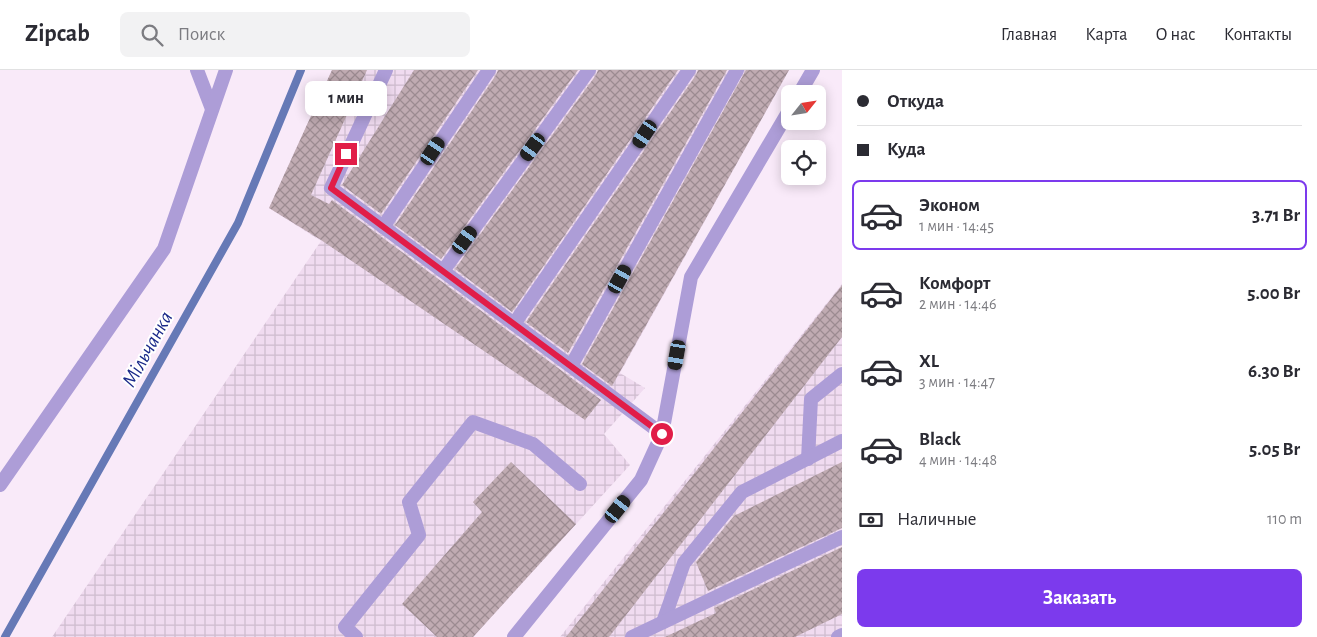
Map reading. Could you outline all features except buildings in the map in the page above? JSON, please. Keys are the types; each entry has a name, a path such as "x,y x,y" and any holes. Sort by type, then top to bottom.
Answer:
{"lane":[{"path":"197,70 212,109"},
{"path":"0,485 164,249 226,70"},
{"path":"386,70 331,188 662,434"},
{"path":"383,227 489,70"},
{"path":"443,271 589,70"},
{"path":"514,324 689,70"},
{"path":"571,366 737,70"},
{"path":"804,85 813,70"},
{"path":"514,637 641,480 662,434 691,277 781,124"},
{"path":"808,459 810,399 842,374"},
{"path":"356,637 345,626 419,535 409,502 473,422 533,444 580,484"},
{"path":"663,622 684,563 742,492 842,441"},
{"path":"632,637 842,537"},
{"path":"838,637 842,635"}],"shaded area":[{"path":"332,70 789,70 620,373 645,388 604,434 630,465 473,637 52,637 321,241 269,208"},
{"path":"842,284 842,637 560,637"}],"waterway":[{"name":"Мільчанка","path":"5,637 238,223 301,70"}],"route":[{"path":"346,154 331,188 662,434"}]}
